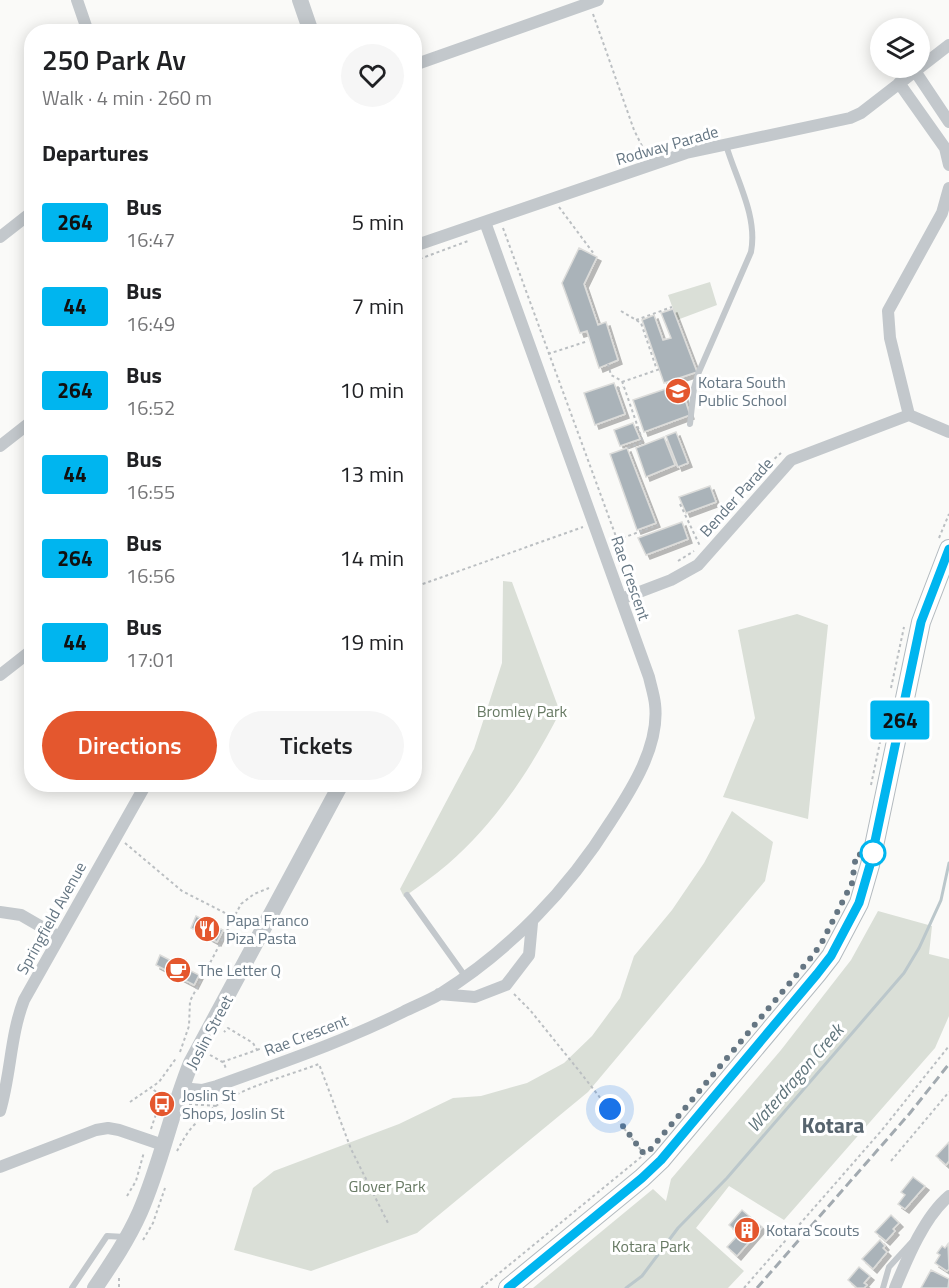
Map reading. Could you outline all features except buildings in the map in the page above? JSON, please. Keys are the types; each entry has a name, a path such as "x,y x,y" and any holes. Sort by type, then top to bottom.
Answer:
{"main road":[{"path":"508,1288 661,1160 782,1018 831,956 862,895 921,622 942,548"}],"street":[{"path":"77,0 85,24"},
{"path":"300,0 308,24"},
{"path":"422,62 593,2"},
{"name":"Rodway Parade","path":"930,60 949,45"},
{"name":"Rodway Parade","path":"422,243 686,153 850,118 906,78"},
{"path":"920,78 949,122"},
{"path":"899,83 947,147 949,165"},
{"path":"949,188 942,213 888,311 890,338 909,415 949,432"},
{"path":"0,237 24,218"},
{"name":"Rae Crescent","path":"181,1088 202,1090 217,1086 352,1036 439,994 486,962 532,923 595,847 624,801 648,753 656,706 649,677 485,222"},
{"name":"Bender Parade","path":"621,599 670,580 698,565 791,460 909,415"},
{"path":"0,446 24,427"},
{"path":"0,675 24,656"},
{"name":"Springfield Avenue","path":"0,1111 9,1080 16,1020 24,1000 141,792"},
{"name":"Joslin Street","path":"95,1288 133,1243 141,1210 169,1150 181,1088 191,1063 337,792"},
{"path":"0,912 21,915 59,937"},
{"path":"439,994 475,997 506,986 529,955 532,923"},
{"path":"0,1167 96,1130 108,1128 169,1150"},
{"path":"895,1288 921,1232 949,1196"}],"lane":[{"path":"690,424 698,374 751,252 754,237 752,223 726,145"},
{"path":"407,895 465,976"},
{"path":"883,1288 889,1267 921,1232"},
{"path":"72,1288 107,1236 133,1243"}],"path":[{"path":"593,2 634,130 652,165"},
{"path":"559,207 594,254"},
{"path":"503,228 634,586"},
{"path":"422,258 469,240"},
{"path":"636,320 672,307"},
{"path":"621,311 641,323 658,370 622,382"},
{"path":"549,354 588,341"},
{"path":"608,364 611,375 622,382 643,442 627,448"},
{"path":"617,389 623,387"},
{"path":"680,504 700,546"},
{"path":"942,548 949,514"},
{"path":"422,584 594,524"},
{"path":"617,540 658,525"},
{"path":"890,694 906,620"},
{"path":"870,791 888,705"},
{"path":"124,843 182,891 234,917"},
{"path":"130,1102 151,1088 166,1074 179,1055 189,1026 190,1001 234,917 246,898 268,889 271,884"},
{"path":"506,986 537,1019 644,1154"},
{"path":"222,1036 228,1028 253,1043 256,1050"},
{"path":"222,1062 269,1045"},
{"path":"744,1288 882,1130 949,1046"},
{"path":"213,1049 208,1054 222,1062 226,1070"},
{"path":"169,1150 194,1124 232,1097 319,1064 351,1149 389,1225"},
{"path":"151,1088 162,1096 151,1131"},
{"path":"891,1161 949,1092"},
{"path":"189,1104 217,1106"},
{"path":"127,1196 136,1181 145,1149"},
{"path":"481,1288 650,1150"},
{"path":"133,1243 153,1223 165,1189"},
{"path":"119,1288 118,1279 122,1273"}],"green space":[{"path":"710,282 717,305 677,320 668,295"},
{"name":"Bromley Park","path":"503,581 512,582 560,712 525,773 482,831 448,864 404,897 400,889 474,749 502,663"},
{"path":"797,614 828,625 808,819 723,797 755,718 738,630"},
{"name":"Glover Park","path":"732,811 773,842 765,881 588,1092 417,1233 311,1271 234,1250 253,1188 274,1171 399,1124 453,1098 481,1096 527,1083 564,1063 592,1036 620,998 634,956 672,910 704,863"},
{"name":"Kotara Park","path":"878,911 932,926 929,954 949,959 949,1016 935,1048 784,1220 729,1186 696,1228 744,1271 728,1288 533,1288 653,1189 666,1201 671,1179 781,1050 851,960"}],"waterway":[{"name":"Waterdragon Creek","path":"626,1288 642,1276 678,1228 727,1178 904,973 919,948 941,900 949,863"}],"railway":[{"path":"757,1288 910,1113 949,1064"}],"bus line":[{"name":"264","path":"508,1288 661,1160 782,1018 831,956 862,895 921,622 949,549"}],"place":[{"name":"Kotara South Public School","path":"678,391"},
{"name":"Papa Franco Piza Pasta","path":"207,929"},
{"name":"The Letter Q","path":"178,970"},
{"name":"Joslin St Shops, Joslin St","path":"162,1104"},
{"name":"Kotara Scouts","path":"747,1230"}],"district":[{"name":"Kotara","path":"833,1125"}],"route":[{"path":"610,1109 644,1154 650,1150 814,954 852,883 856,855 873,853"}]}
